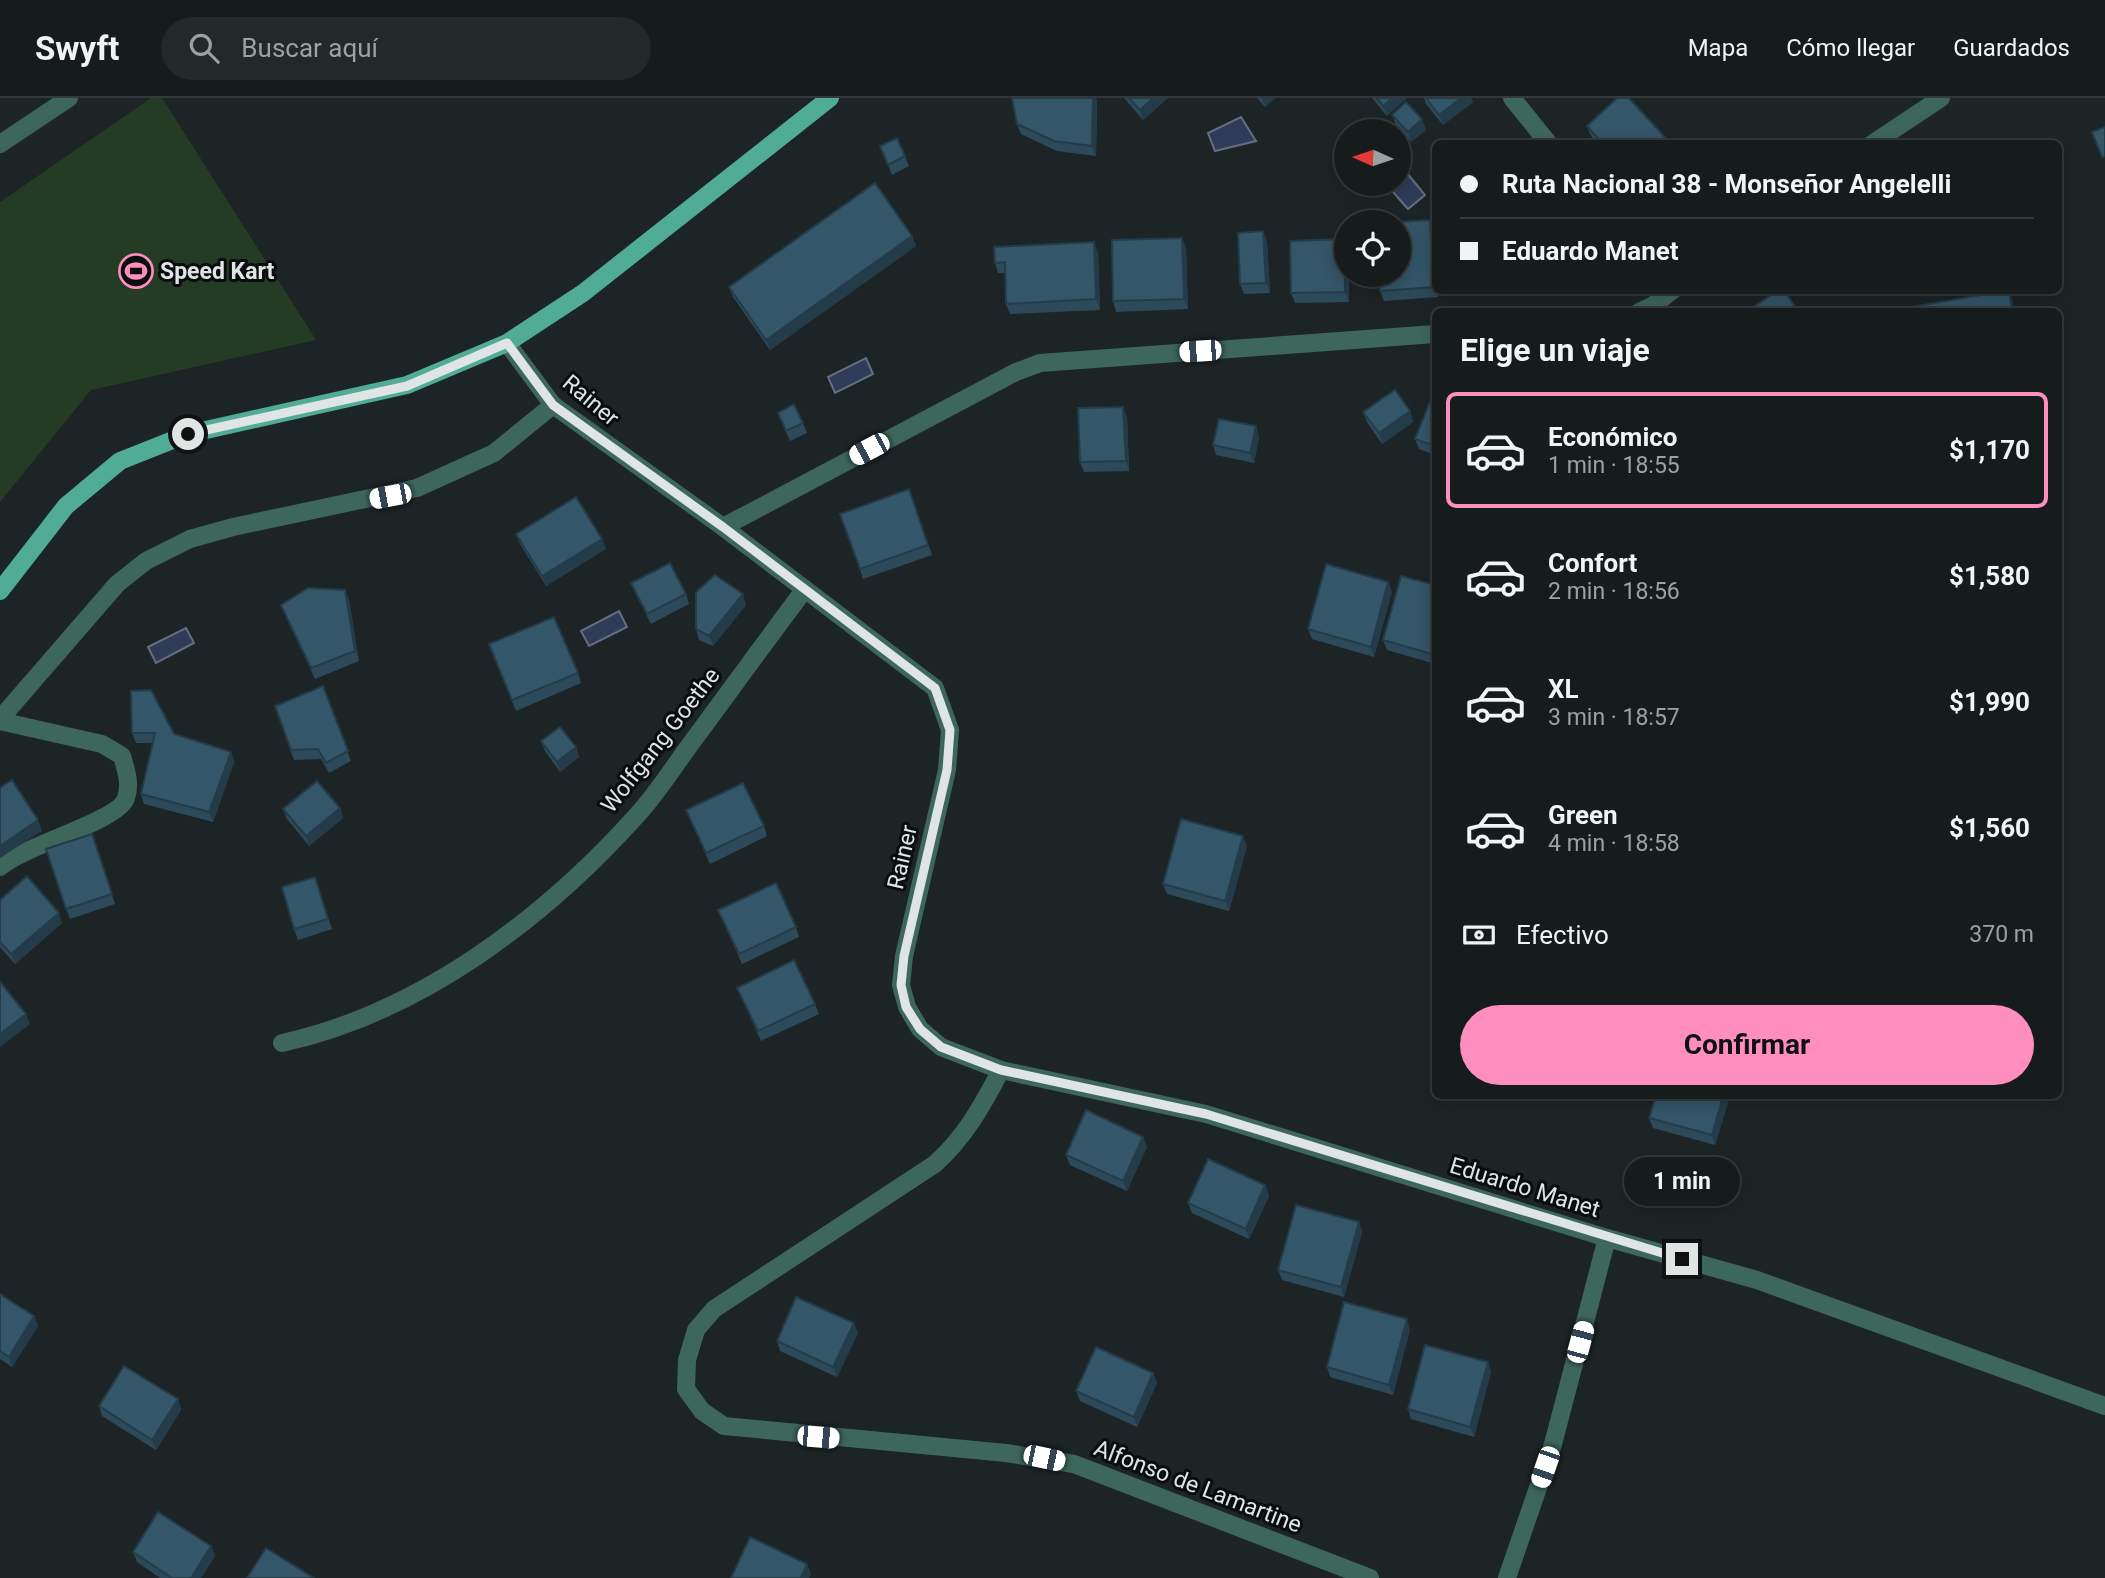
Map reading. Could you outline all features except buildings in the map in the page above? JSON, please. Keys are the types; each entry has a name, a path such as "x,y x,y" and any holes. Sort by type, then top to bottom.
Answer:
{"main road":[{"path":"0,591 66,506 120,461 148,447 239,421 291,413 407,386 507,343 547,319 604,277 830,98"}],"street":[{"path":"0,144 69,98"},
{"path":"1512,98 1546,140"},
{"path":"1878,140 1941,98"},
{"path":"1648,308 1667,294"},
{"path":"723,527 1016,372 1040,363 1432,334"},
{"name":"Rainer","path":"507,343 553,405 723,527 935,688 944,705 950,730 947,770 904,956 901,985 906,1007 920,1029 941,1047 1001,1070"},
{"path":"0,867 40,843 116,814 126,800 128,777 122,756 102,744 0,720 117,584 146,561 190,539 233,527 417,488 494,453 553,405"},
{"name":"Wolfgang Goethe","path":"282,1043 356,1020 398,1002 464,963 534,913 589,864 639,813 805,589"},
{"name":"Eduardo Manet","path":"1001,1070 1206,1114 1607,1238 1808,1296 2105,1406"},
{"name":"Alfonso de Lamartine","path":"1001,1070 978,1115 956,1145 935,1164 714,1309 696,1330 687,1360 686,1389 702,1411 724,1426 1006,1453 1074,1464 1370,1578"},
{"path":"1507,1578 1553,1444 1607,1238"}],"green space":[{"name":"Speed Kart","path":"151,98 162,98 316,340 91,390 0,502 0,202"}],"water":[{"path":"1241,117 1256,141 1215,151 1208,133"},
{"path":"1411,178 1425,195 1408,209 1397,196 1411,196"},
{"path":"866,358 873,374 835,393 828,377"},
{"path":"619,611 627,627 589,646 581,631"},
{"path":"186,628 194,643 156,663 148,647"}],"place":[{"name":"Speed Kart","path":"136,271"}],"route":[{"path":"188,434 407,386 507,343 553,405 630,463 723,527 935,688 944,705 950,730 947,770 904,956 901,985 906,1007 920,1029 941,1047 1001,1070 1206,1114 1682,1259"}]}
